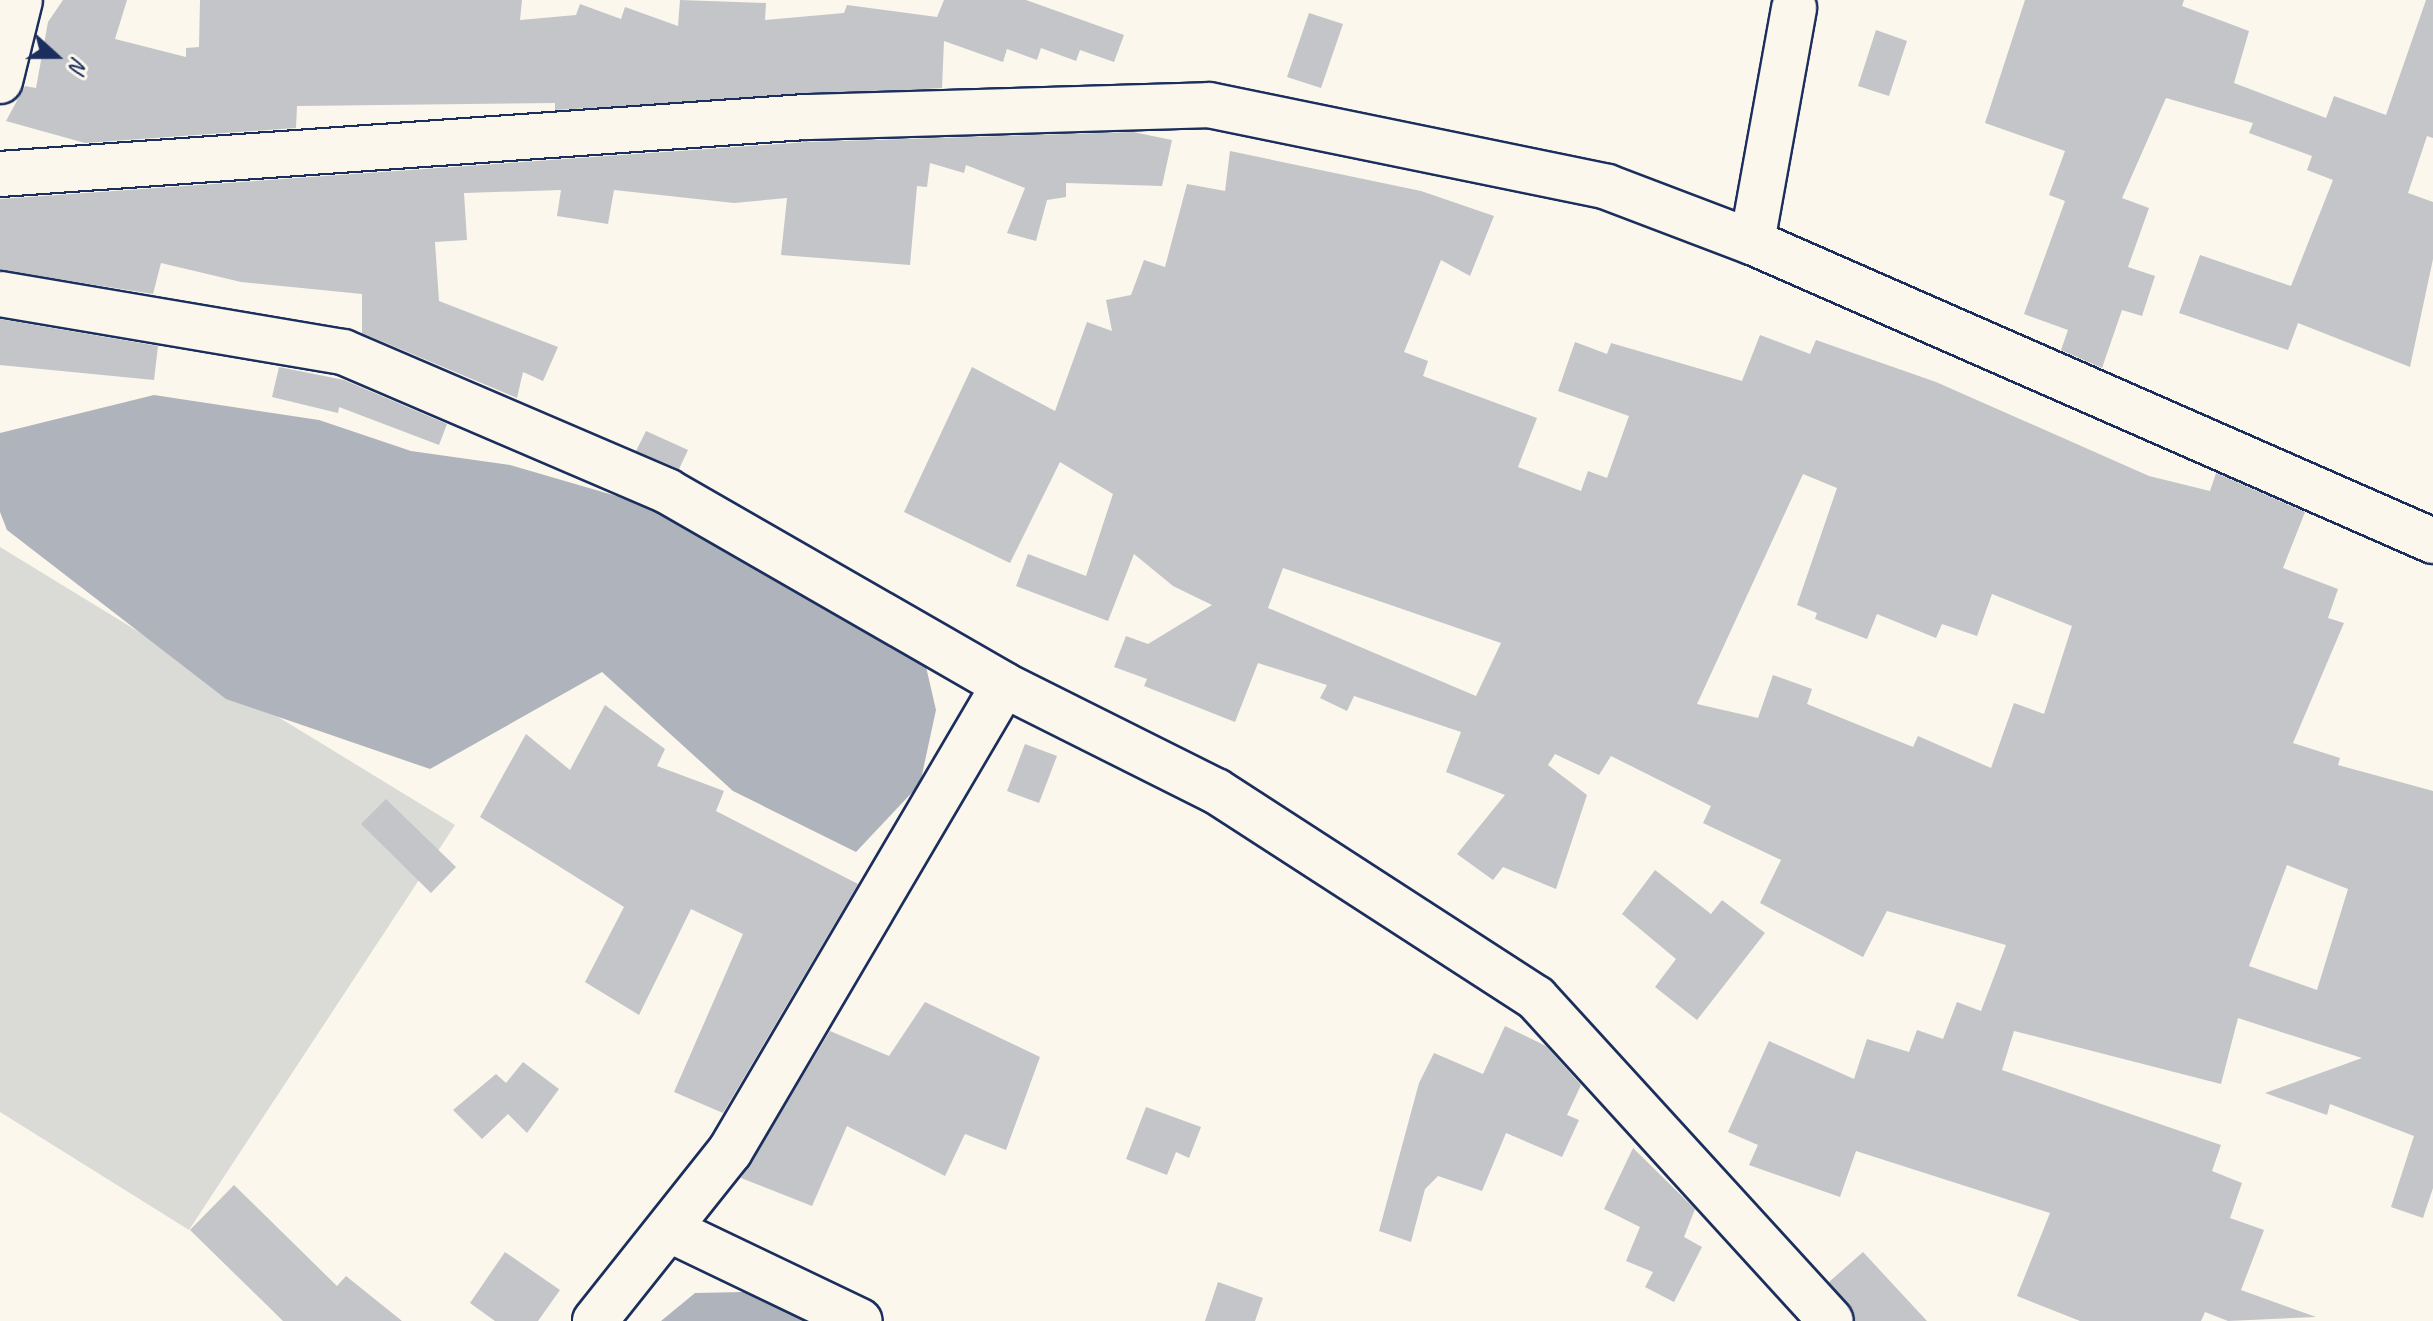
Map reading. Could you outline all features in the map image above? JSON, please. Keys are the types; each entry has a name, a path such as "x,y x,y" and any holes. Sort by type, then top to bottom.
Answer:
{"street":[{"path":"0,81 20,0"},
{"path":"1752,242 1794,8"},
{"path":"0,174 806,117 1209,105 1607,187 1752,242 2433,541"},
{"path":"0,294 343,352 667,491 1004,685 1216,791 1536,998 1831,1321"},
{"path":"595,1321 672,1231 730,1151 1004,685"},
{"path":"672,1231 860,1321"}],"shaded area":[{"path":"154,395 319,420 411,451 510,465 661,509 924,658 936,710 920,784 856,852 733,791 602,672 430,769 226,699 7,530 0,512 0,433"},
{"path":"0,547 455,825 189,1230 0,1112"},
{"path":"744,1292 811,1321 661,1321 695,1293"}],"building":[{"path":"63,0 127,0 115,39 186,57 186,48 199,47 200,0 522,0 520,20 576,15 580,4 621,19 625,7 678,26 680,0 766,3 765,20 844,13 847,5 937,17 944,0 1026,0 1124,35 1114,62 1080,50 1076,61 1041,48 1037,60 1007,49 1003,62 944,41 942,88 555,110 555,103 297,106 296,128 85,143 6,121 25,86 36,88 48,22"},
{"path":"2025,0 2184,0 2182,6 2249,31 2234,83 2326,118 2334,96 2386,115 2426,0 2433,0 2433,138 2427,136 2408,193 2433,202 2433,259 2410,367 2298,323 2288,350 2179,313 2200,255 2291,286 2333,180 2307,170 2312,156 2249,133 2253,123 2166,98 2122,198 2149,208 2128,267 2155,276 2142,316 2122,310 2102,368 2061,350 2068,330 2024,314 2065,201 2049,195 2065,151 1985,123"},
{"path":"1309,13 1343,24 1321,88 1287,77"},
{"path":"1876,30 1907,41 1889,96 1858,86"},
{"path":"1133,132 1172,140 1162,186 1066,183 1066,197 1047,200 1036,241 1007,233 1025,188 966,165 964,173 930,163 927,187 917,186 910,265 781,255 787,198 734,203 614,190 608,224 557,216 561,190 464,193 467,240 435,242 439,301 558,347 543,381 523,372 517,398 362,333 362,294 241,282 161,263 153,294 0,270 0,199 807,142"},
{"path":"1230,151 1421,191 1494,216 1470,276 1441,260 1404,352 1428,361 1423,376 1537,418 1518,467 1581,491 1588,471 1607,478 1629,416 1558,391 1575,342 1607,354 1611,343 1742,381 1760,335 1810,354 1816,340 1936,382 2149,476 2210,491 2216,473 2305,512 2283,568 2338,589 2328,618 2344,623 2293,743 2340,758 2338,765 2433,791 2433,1188 2423,1218 2391,1207 2414,1136 2330,1104 2327,1115 2265,1093 2362,1058 2238,1018 2221,1084 2014,1031 2002,1070 2221,1145 2212,1171 2242,1183 2230,1218 2264,1230 2241,1290 2316,1317 2228,1321 2205,1312 2201,1321 2080,1321 2017,1296 2050,1213 1856,1151 1840,1197 1749,1165 1758,1145 1728,1132 1769,1041 1854,1079 1867,1039 1909,1052 1917,1030 1943,1039 1957,1002 1981,1011 2006,945 1887,911 1863,957 1760,903 1781,860 1703,823 1711,806 1611,756 1599,775 1555,754 1548,765 1587,795 1556,889 1503,867 1493,880 1457,854 1505,795 1446,772 1461,732 1354,696 1347,711 1320,698 1327,685 1258,663 1235,722 1144,686 1147,679 1114,667 1126,636 1148,644 1212,605 1173,586 1134,554 1108,621 1016,586 1028,554 1086,576 1113,494 1060,462 1010,563 904,512 972,367 1055,411 1087,322 1112,331 1106,300 1131,295 1144,260 1165,267 1187,184 1225,191","holes":["1803,474 1837,488 1797,605 1817,613 1815,619 1867,639 1877,614 1936,638 1942,624 1977,636 1992,594 2072,626 2044,714 2014,703 1991,768 1918,736 1913,747 1807,704 1812,689 1773,675 1758,718 1697,704","1283,568 1501,643 1476,696 1268,608","2287,865 2348,889 2317,990 2249,966"]},
{"path":"0,319 158,346 154,380 0,365"},
{"path":"279,367 344,380 447,424 439,445 339,407 338,413 272,397"},
{"path":"646,431 688,450 679,469 636,451"},
{"path":"605,705 665,749 657,766 724,791 716,811 858,884 723,1113 674,1092 743,934 691,909 639,1015 585,982 624,907 480,817 526,734 570,770"},
{"path":"1025,744 1057,756 1039,803 1007,791"},
{"path":"386,799 456,867 431,893 361,824"},
{"path":"1655,870 1711,914 1722,900 1765,933 1697,1020 1655,987 1676,959 1622,914"},
{"path":"925,1002 1040,1057 1006,1150 965,1134 945,1176 847,1126 812,1206 741,1178 830,1031 889,1056"},
{"path":"1505,1026 1546,1046 1581,1085 1567,1115 1579,1120 1562,1157 1506,1133 1482,1191 1438,1176 1425,1189 1411,1242 1379,1231 1419,1083 1434,1053 1483,1074"},
{"path":"523,1062 559,1089 527,1133 508,1114 482,1139 453,1110 496,1074 506,1083"},
{"path":"1146,1107 1201,1127 1189,1158 1176,1152 1167,1175 1126,1159"},
{"path":"1633,1148 1695,1209 1684,1237 1702,1247 1674,1302 1645,1287 1653,1272 1626,1261 1640,1227 1604,1209"},
{"path":"234,1185 337,1286 346,1276 402,1321 283,1321 190,1230"},
{"path":"505,1252 560,1290 538,1321 495,1321 470,1303"},
{"path":"1863,1252 1927,1321 1855,1321 1829,1282"},
{"path":"1218,1282 1263,1298 1255,1321 1205,1321"}]}
